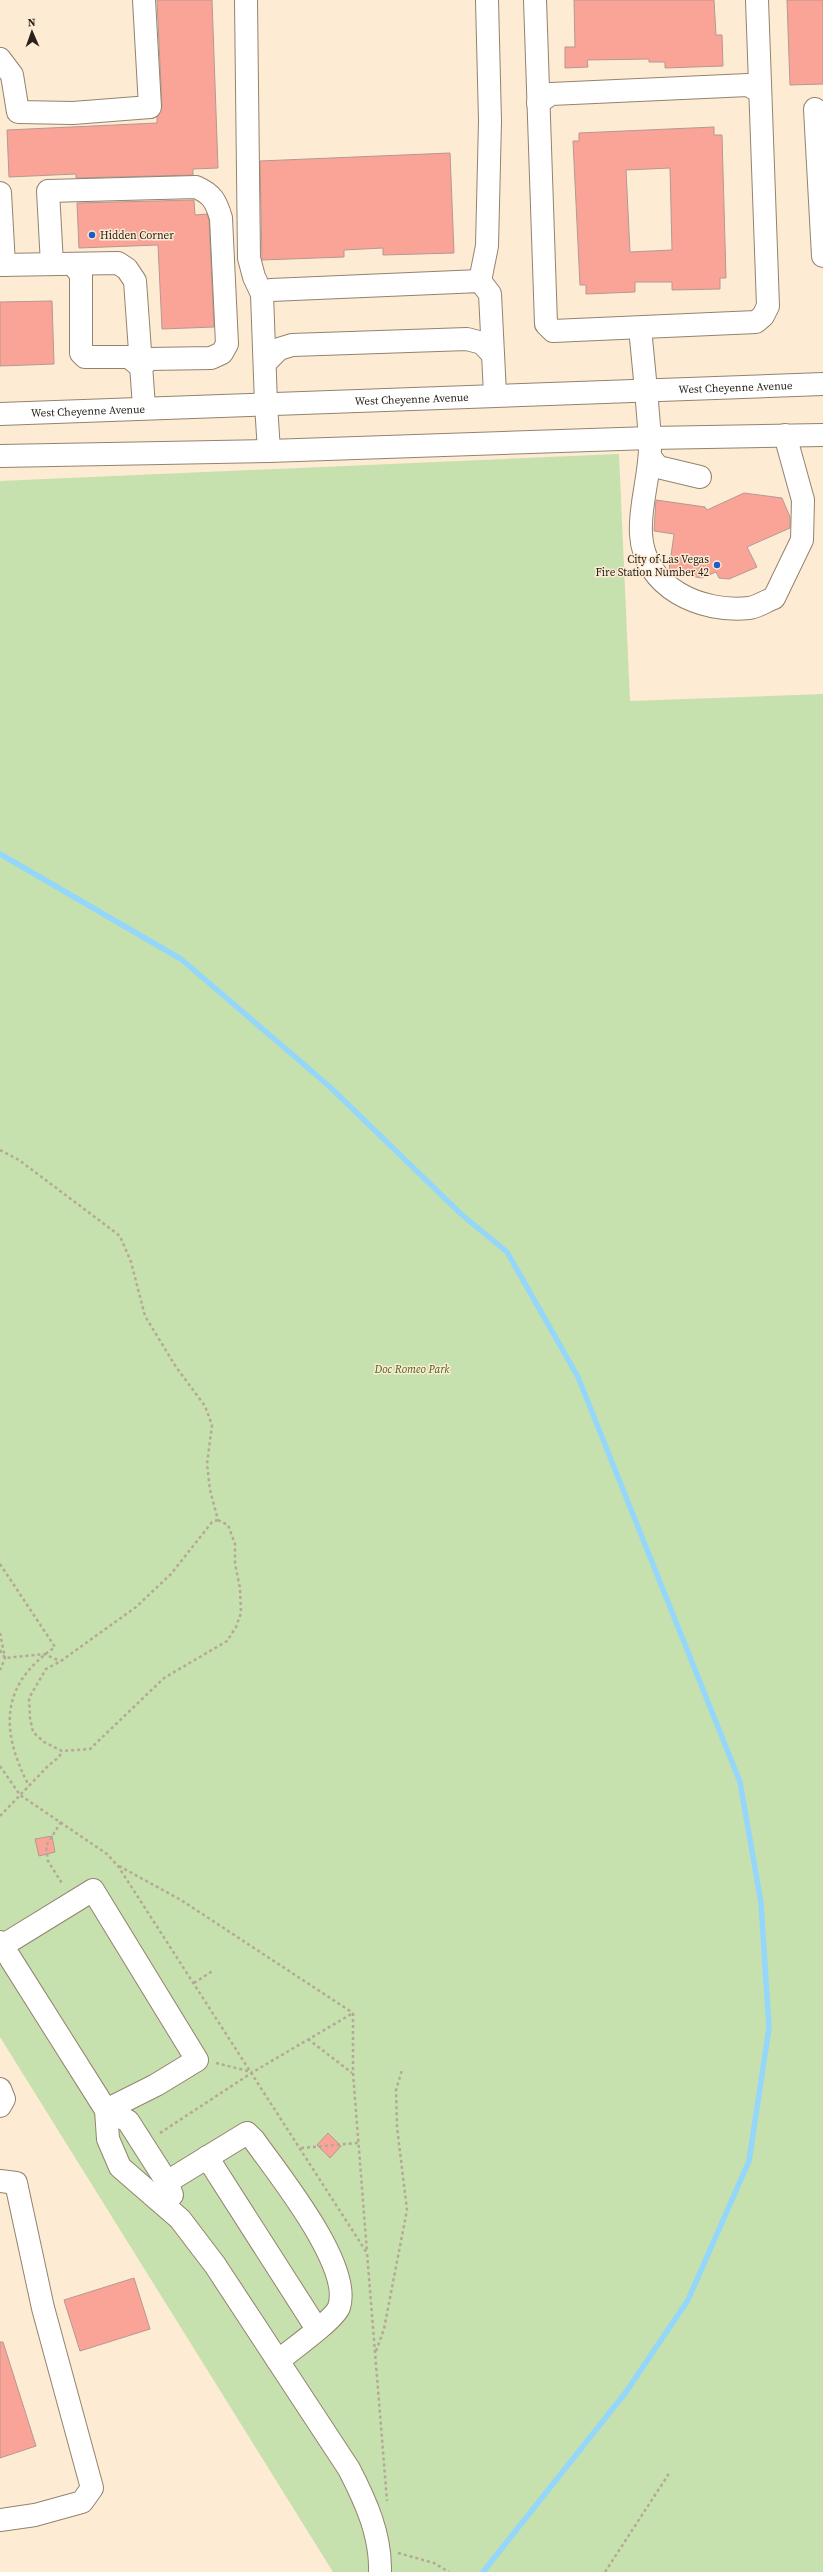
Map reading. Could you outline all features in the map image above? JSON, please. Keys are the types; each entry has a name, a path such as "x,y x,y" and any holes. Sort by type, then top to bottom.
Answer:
{"main road":[{"path":"0,59 12,75 18,112 73,113 150,107 144,0"},
{"path":"246,0 249,258 254,277 262,294 269,451"},
{"path":"487,0 490,121 488,230 487,246 480,281 490,294 495,394"},
{"path":"535,0 546,324 553,331 756,322 763,316 768,306 757,0"},
{"path":"538,103 551,94 748,85 760,92"},
{"path":"815,109 821,152 823,256"},
{"path":"196,187 208,193 216,201 221,218 227,344 222,353 211,358 149,359 141,367 129,357 85,357 81,353 81,274 63,264 48,191 196,187"},
{"path":"0,193 2,265 118,263 127,268 135,280 144,407"},
{"path":"262,294 271,290 480,281"},
{"path":"640,328 651,448 641,534 644,554 658,576 675,592 698,604 750,608 774,598 802,540 804,500 785,435"},
{"path":"265,363 279,349 300,344 467,339 482,343 493,355"},
{"name":"West Cheyenne Avenue","path":"0,414 495,394 823,384"},
{"path":"0,456 269,451 651,448 785,435 823,435"},
{"path":"651,448 658,467 700,477"},
{"path":"106,2110 156,2085 197,2060 93,1890 1,1944 106,2110 108,2139 120,2167 180,2219 215,2265 349,2470 367,2503 376,2535 380,2572"},
{"path":"0,2089 4,2099 0,2106"},
{"path":"106,2110 128,2121 166,2182 180,2219"},
{"path":"166,2182 247,2132 321,2237 340,2279 341,2293 339,2308 317,2329 278,2361"},
{"path":"207,2157 317,2329"},
{"path":"0,2181 16,2183 43,2308 92,2488 82,2502 35,2515 0,2520"}],"path":[{"path":"0,1150 19,1160 120,1236 131,1262 147,1320 183,1378 205,1406 212,1425 207,1464 210,1490 218,1520"},
{"path":"218,1520 228,1525 235,1544 235,1564 240,1588 241,1613 236,1627 228,1641 164,1678 90,1749 62,1751 44,1742 33,1732 30,1718 29,1698 46,1669 61,1661 136,1607 171,1574 212,1522 218,1520"},
{"path":"0,1564 55,1647 44,1654 14,1688 8,1699"},
{"path":"0,1633 5,1658 0,1670"},
{"path":"0,1650 5,1658"},
{"path":"5,1658 44,1654 61,1661"},
{"path":"0,1816 28,1786 59,1757 62,1751"},
{"path":"12,1758 28,1786"},
{"path":"61,1822 46,1846 48,1861 74,1902"},
{"path":"118,1866 181,1900 353,2013"},
{"path":"194,1983 214,1970"},
{"path":"143,2145 253,2072 353,2013"},
{"path":"353,2013 353,2073 367,2253"},
{"path":"308,2039 353,2073"},
{"path":"197,2060 253,2072"},
{"path":"375,2353 384,2329 407,2210 397,2127 396,2090 402,2070"},
{"path":"301,2148 358,2143"},
{"path":"606,2572 670,2472"},
{"path":"392,2552 411,2555 449,2572"}],"green space":[{"name":"Doc Romeo Park","path":"619,454 630,701 823,694 823,2572 333,2572 0,2037 0,481"}],"building":[{"path":"157,0 212,0 218,168 193,169 193,175 76,178 76,174 9,177 7,130 157,123 157,117 162,106"},
{"path":"574,0 714,0 716,35 722,35 723,66 665,68 665,62 649,62 649,59 587,60 588,67 565,68 565,47 575,47"},
{"path":"787,0 823,0 823,84 790,85"},
{"path":"714,127 714,135 722,135 726,278 720,278 720,289 672,290 672,282 635,282 635,292 586,294 586,285 580,285 573,141 579,141 579,133","holes":["670,168 672,250 630,252 626,170"]},
{"path":"450,153 454,253 383,255 383,248 344,250 344,257 262,260 260,161"},
{"path":"194,200 195,215 207,214 209,220 214,327 162,329 158,245 79,248 77,203"},
{"path":"52,301 54,364 0,366 0,302"},
{"path":"744,493 782,498 790,517 790,528 747,547 757,567 729,579 719,578 716,572 702,578 672,573 669,570 674,534 654,531 656,500 705,507 707,510"},
{"path":"52,1836 55,1852 39,1856 35,1839"},
{"path":"328,2133 341,2146 330,2158 317,2145"},
{"path":"134,2278 150,2329 80,2351 64,2300"},
{"path":"0,2342 3,2342 36,2446 0,2458"}],"waterway":[{"path":"0,854 181,959 329,1086 461,1214 507,1252 578,1377 740,1782 761,1903 769,2028 749,2161 688,2300 626,2392 483,2572"}],"place":[{"name":"Hidden Corner","path":"92,235"},
{"name":"City of Las Vegas Fire Station Number 42","path":"717,565"}]}
